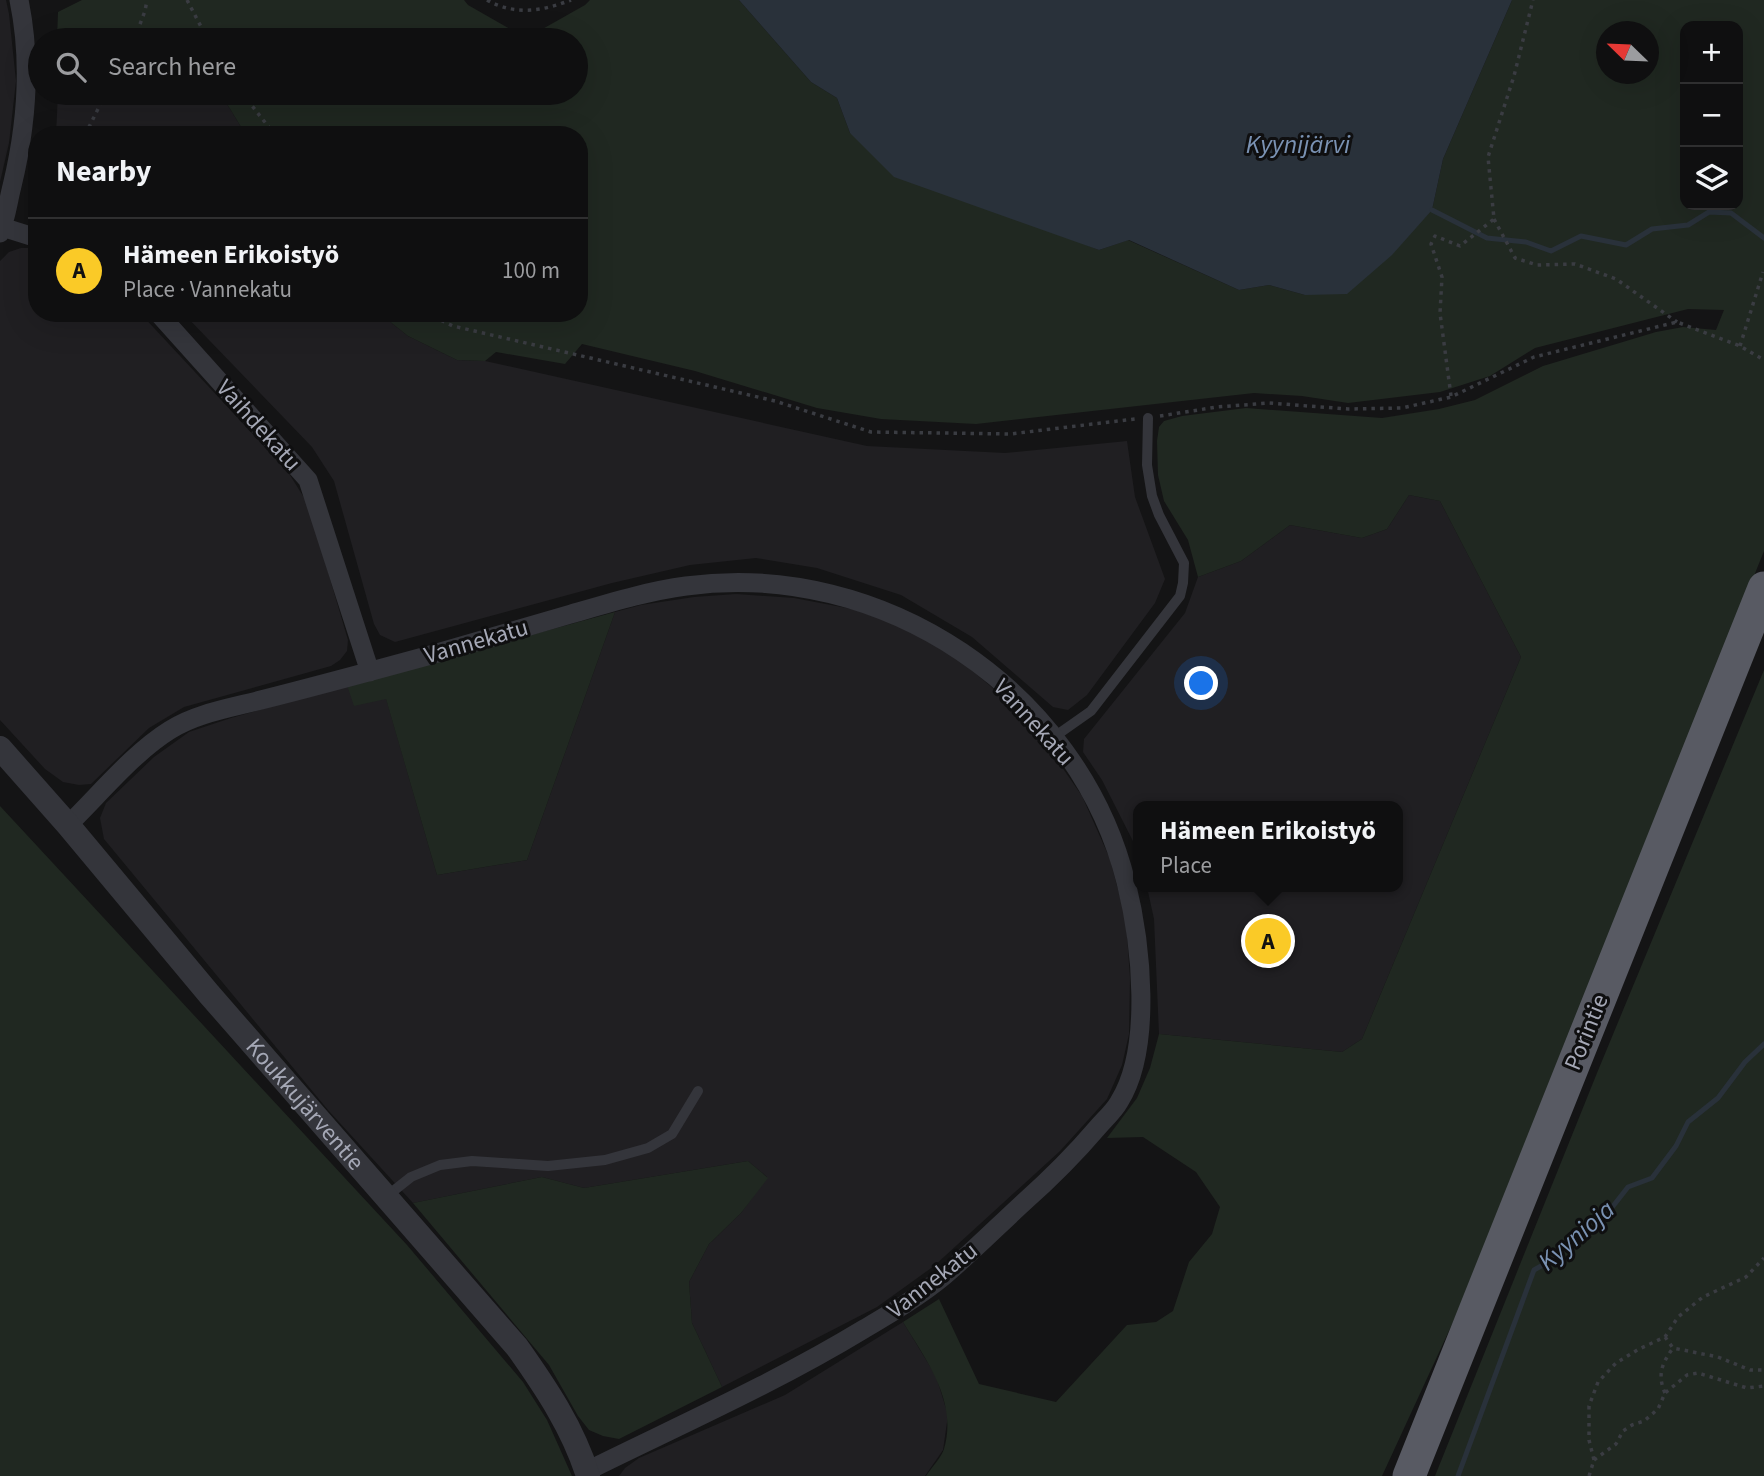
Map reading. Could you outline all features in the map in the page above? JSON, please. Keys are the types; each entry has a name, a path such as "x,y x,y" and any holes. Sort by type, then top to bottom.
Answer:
{"highway":[{"name":"Porintie","path":"1409,1476 1764,588"}],"street":[{"path":"19,0 28,70 25,122 1,230 28,236"},
{"name":"Vaihdekatu","path":"166,322 308,480 370,672"},
{"name":"Vannekatu","path":"68,825 149,745 187,719 370,672 611,603 687,586 760,582 813,590 904,618 966,652 1014,692 1054,737 1095,796 1119,852 1135,916 1140,976 1140,1024 1134,1067 1119,1102 1068,1162 942,1278 815,1359 587,1474"},
{"name":"Koukkujärventie","path":"0,748 517,1347 548,1391 568,1427 587,1474"}],"lane":[{"path":"1054,737 1091,711 1180,596 1184,563 1152,496 1147,465 1148,418"},
{"path":"387,1196 411,1177 440,1165 472,1161 548,1166 605,1160 648,1148 672,1134 698,1091"}],"path":[{"path":"139,28 147,0"},
{"path":"187,0 202,28"},
{"path":"487,0 497,6 519,11 549,8 572,0"},
{"path":"1533,0 1514,76 1488,157 1493,219 1515,258 1537,265 1575,264 1616,279 1676,321 1740,346 1764,360"},
{"path":"90,126 100,105"},
{"path":"251,105 268,126"},
{"path":"1451,397 1440,313 1442,277 1431,244 1435,236 1460,246 1493,219"},
{"path":"1740,346 1763,272"},
{"path":"445,322 775,401 871,432 1010,434 1217,407 1269,403 1348,409 1402,408 1451,397 1534,357 1676,321"},
{"path":"1589,1476 1594,1460 1588,1440 1589,1406 1598,1382 1616,1363 1665,1337 1678,1317 1703,1297 1746,1277 1764,1258"},
{"path":"1665,1337 1673,1348 1718,1357 1751,1370 1764,1370"},
{"path":"1665,1393 1660,1380 1661,1369 1673,1348"},
{"path":"1594,1460 1616,1444 1623,1431 1644,1421 1658,1409 1665,1393 1687,1375 1698,1373 1747,1388 1764,1386"}],"shaded area":[{"path":"0,0 6,0 9,14 16,81 9,143 0,182"},
{"path":"82,0 464,0 508,28 57,28 58,12"},
{"path":"590,0 739,0 811,82 837,98 850,133 1033,224 1099,250 1128,240 1239,290 1269,285 1305,295 1432,210 1443,159 1512,0 1764,0 1764,551 1459,1309 1382,1476 926,1476 944,1449 947,1414 930,1366 903,1322 939,1299 979,1384 1056,1402 1127,1325 1156,1322 1173,1311 1189,1262 1212,1234 1220,1207 1196,1172 1143,1137 1107,1138 1137,1098 1150,1068 1159,1034 1342,1052 1362,1039 1521,657 1440,501 1409,495 1387,529 1362,538 1290,525 1241,561 1198,577 1188,540 1164,501 1158,475 1159,427 1164,421 1182,416 1246,408 1382,418 1439,409 1475,400 1543,366 1656,332 1683,327 1716,330 1724,310 1688,309 1535,348 1490,376 1440,392 1348,403 1254,393 976,424 881,419 817,408 695,371 582,344 565,364 496,352 485,361 457,360 408,336 390,322 588,322 588,126 240,126 228,105 588,105 588,28 544,28"},
{"path":"57,105 228,105 240,126 56,126"},
{"path":"28,248 28,322 148,322 288,472 308,504 348,640 347,651 331,666 184,707 149,728 91,784 63,782 45,769 0,720 0,261 9,252"},
{"path":"192,322 390,322 408,336 457,360 485,361 867,446 1005,453 1127,441 1135,497 1165,579 1155,603 1087,695 1068,710 1053,707 972,637 901,595 817,568 756,558 690,565 612,583 395,642 380,635 374,624 334,481 312,447"},
{"path":"1409,495 1440,501 1521,657 1362,1039 1342,1052 1159,1034 1154,919 1148,892 1403,892 1403,801 1133,801 1133,841 1102,780 1083,752 1084,739 1185,613 1198,577 1241,561 1290,525 1362,538 1387,529"},
{"path":"736,594 794,598 852,609 902,626 962,662 1008,701 1048,747 1082,796 1110,859 1126,920 1130,978 1129,1034 1122,1065 1107,1099 1060,1151 934,1266 877,1307 722,1387 692,1323 689,1282 709,1244 741,1213 767,1177 748,1161 584,1188 542,1177 413,1203 328,1110 104,839 100,818 106,803 154,757 189,732 347,685 386,698 437,875 527,860 615,612 694,597"},
{"path":"615,612 527,860 437,875 386,699 354,706 347,685"},
{"path":"1764,670 1764,1476 1435,1476 1597,1073"},
{"path":"0,806 407,1245 523,1382 547,1420 572,1476 0,1476"},
{"path":"748,1161 768,1178 741,1213 709,1244 689,1282 692,1323 722,1387 619,1439 589,1430 549,1365 413,1203 542,1177 584,1188"},
{"path":"903,1322 936,1376 948,1415 943,1450 925,1476 619,1476 639,1458 785,1395"}],"water":[{"name":"Kyynijärvi","path":"739,0 1512,0 1443,159 1432,210 1392,255 1347,294 1305,295 1269,285 1239,290 1129,240 1099,250 894,177 850,133 837,98 811,82"}],"waterway":[{"name":"Kyynioja","path":"1432,210 1487,238 1526,242 1551,251 1581,236 1626,245 1652,229 1688,225 1709,212 1731,213 1764,238"},
{"name":"Kyynioja","path":"1458,1476 1534,1270 1559,1256 1568,1241 1592,1219 1610,1210 1628,1187 1652,1178 1676,1146 1688,1122 1718,1098 1745,1062 1764,1044"}],"place":[{"name":"Hämeen Erikoistyö","path":"1268,941"}]}
